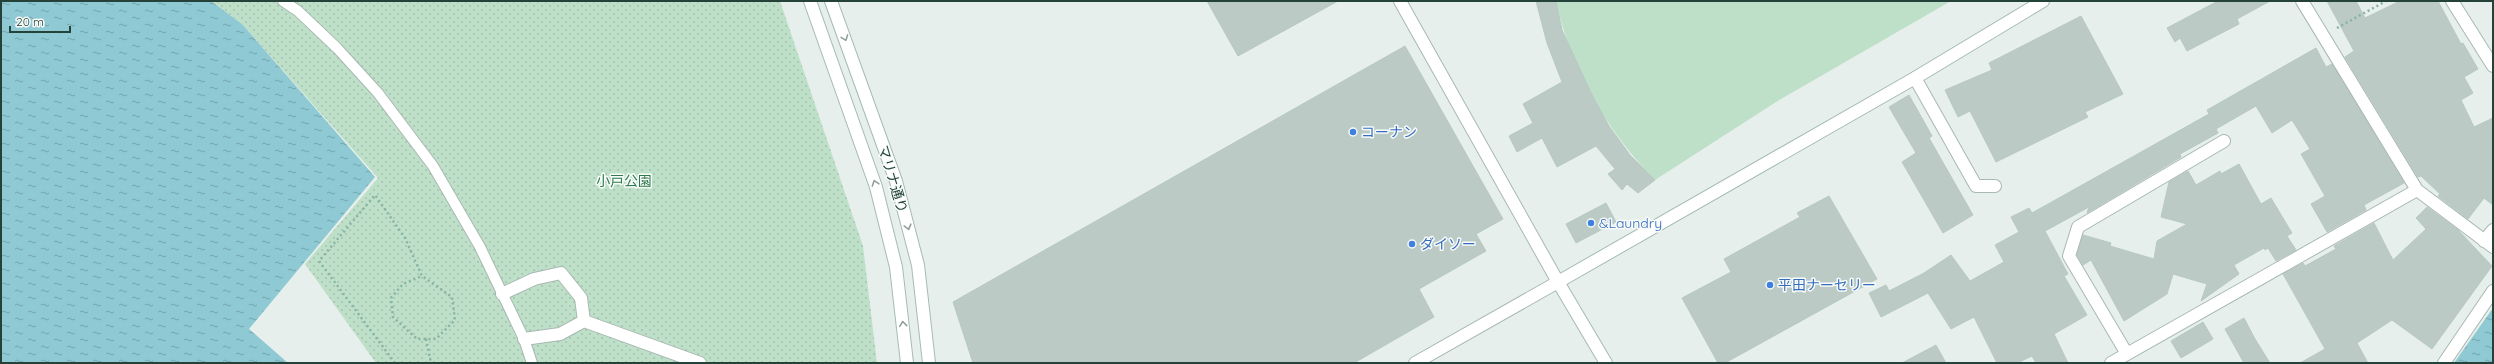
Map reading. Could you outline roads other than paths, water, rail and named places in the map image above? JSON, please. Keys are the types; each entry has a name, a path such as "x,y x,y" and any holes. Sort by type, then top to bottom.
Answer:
{"street":[{"name":"マリナ通り","path":"810,1 876,187 896,267 907,363"},
{"name":"マリナ通り","path":"831,1 896,181 918,265 929,363"},
{"path":"1400,1 1558,282 1606,363"},
{"path":"1414,363 1915,78 2043,1"},
{"path":"2302,1 2417,190 2489,244 2493,230"},
{"path":"2452,1 2493,66"},
{"path":"1915,78 1976,186 1995,186"},
{"path":"2127,354 2069,256 2078,227 2224,140"},
{"path":"2111,363 2417,190"},
{"path":"502,294 534,279 561,273 581,298 584,321"},
{"path":"2444,363 2493,291"},
{"path":"524,340 560,334 584,321 700,363"}],"lane":[{"path":"283,1 298,11 337,48 383,99 433,166 480,246 524,340 532,363"}],"water":[{"path":"1,1 211,1 242,24 375,177 249,329 288,363 1,363"},
{"path":"2493,308 2493,363 2454,363"}],"place":[{"name":"コーナン","path":"1353,132"},
{"name":"&Laundry","path":"1591,223"},
{"name":"ダイソー","path":"1412,244"},
{"name":"平田ナーセリー","path":"1770,285"}],"park label":[{"name":"小戸公園","path":"624,181"}]}
